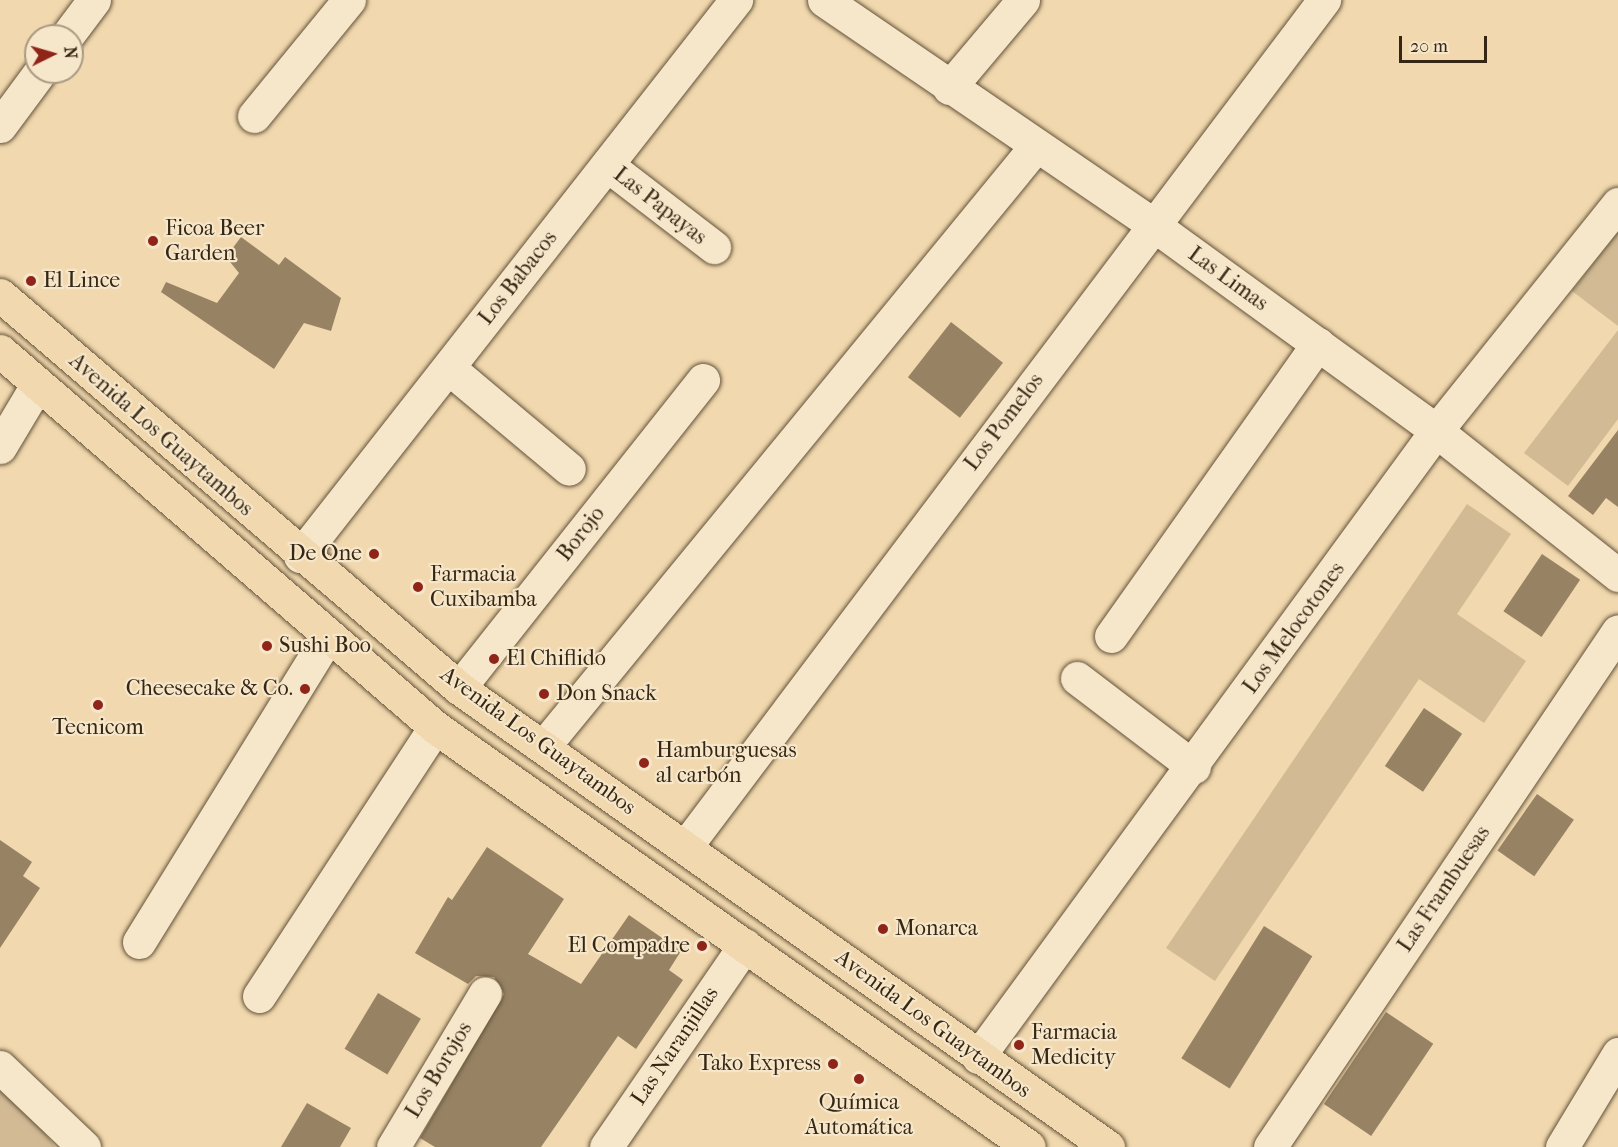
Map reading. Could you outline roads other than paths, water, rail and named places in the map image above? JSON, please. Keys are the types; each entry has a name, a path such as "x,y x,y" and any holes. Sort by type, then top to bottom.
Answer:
{"main road":[{"name":"Avenida Los Guaytambos","path":"0,295 300,556 459,688 686,846 978,1057 1108,1147"},
{"name":"Avenida Los Guaytambos","path":"0,351 37,385 151,477 328,636 435,727 1029,1147"}],"street":[{"path":"76,24 94,0"},
{"path":"254,116 349,0"},
{"name":"Los Babacos","path":"300,556 450,369 736,0"},
{"name":"Las Limas","path":"824,0 949,88 1152,224 1318,344 1436,431 1618,574"},
{"path":"949,88 1023,0"},
{"name":"Los Pomelos","path":"686,846 1152,224 1324,0"},
{"path":"0,126 31,84"},
{"path":"543,747 1036,146"},
{"name":"Las Papayas","path":"607,165 714,247"},
{"name":"Los Melocotones","path":"978,1057 1194,767 1436,431 1618,204"},
{"path":"1112,636 1318,344"},
{"path":"450,369 569,469"},
{"name":"Borojo","path":"459,688 703,380"},
{"path":"0,447 37,385"},
{"name":"Las Frambuesas","path":"1270,1147 1618,631"},
{"path":"139,942 328,636"},
{"path":"1077,678 1194,767"},
{"path":"259,996 435,727"},
{"name":"Las Naranjillas","path":"606,1147 744,945"},
{"name":"Los Borojos","path":"393,1147 485,993"},
{"path":"1562,1147 1618,1054"},
{"path":"0,1067 84,1147"}],"place":[{"name":"Ficoa Beer Garden","path":"153,241"},
{"name":"El Lince","path":"31,281"},
{"name":"De One","path":"374,554"},
{"name":"Farmacia Cuxibamba","path":"418,587"},
{"name":"Sushi Boo","path":"267,646"},
{"name":"El Chiflido","path":"494,659"},
{"name":"Cheesecake & Co.","path":"305,689"},
{"name":"Don Snack","path":"544,694"},
{"name":"Tecnicom","path":"98,705"},
{"name":"Hamburguesas al carbón","path":"644,763"},
{"name":"Monarca","path":"883,929"},
{"name":"El Compadre","path":"702,946"},
{"name":"Farmacia Medicity","path":"1019,1045"},
{"name":"Tako Express","path":"833,1064"},
{"name":"Química Automática","path":"859,1079"}]}
